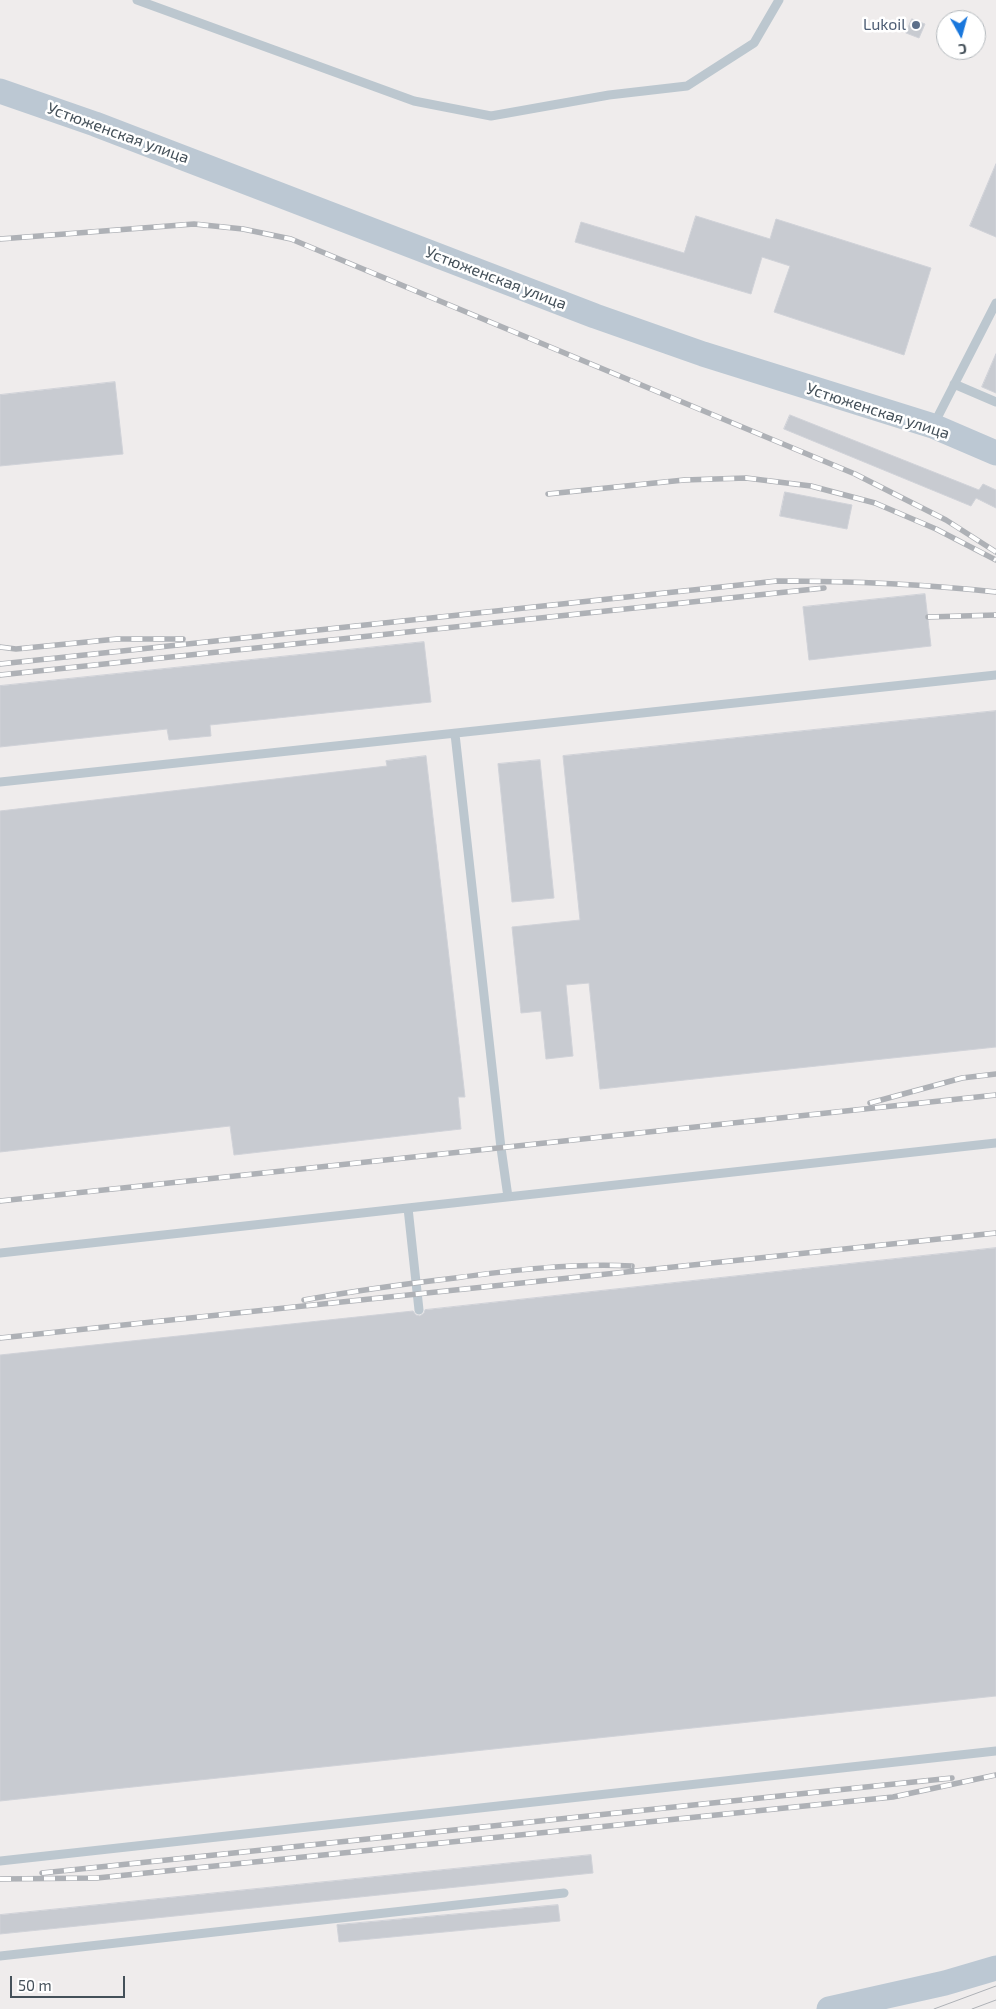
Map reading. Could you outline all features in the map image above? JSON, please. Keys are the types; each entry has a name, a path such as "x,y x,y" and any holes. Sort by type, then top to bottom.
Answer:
{"main road":[{"name":"Устюженская улица","path":"0,91 104,127 596,316 713,357 933,426 996,453"},
{"path":"830,2009 945,1983 996,1968"}],"lane":[{"path":"137,0 414,100 491,116 610,95 687,86 754,43 779,0"},
{"path":"933,426 996,303"},
{"path":"954,384 996,402"},
{"path":"0,782 996,675"},
{"path":"455,734 508,1197"},
{"path":"0,1253 996,1143"},
{"path":"408,1208 419,1310"},
{"path":"0,1861 996,1751"},
{"path":"0,1956 564,1893"}],"building":[{"path":"912,19 925,24 919,38 906,33"},
{"path":"996,164 996,237 970,226"},
{"path":"696,216 770,239 776,219 931,268 904,355 774,312 790,266 762,257 751,294 575,242 581,222 684,253"},
{"path":"996,354 996,393 982,387"},
{"path":"115,382 123,454 0,466 0,395"},
{"path":"790,415 979,490 983,484 996,490 996,508 976,498 971,506 784,429"},
{"path":"785,492 852,505 847,529 780,516"},
{"path":"925,594 931,646 809,660 803,607"},
{"path":"424,642 431,702 210,725 211,736 169,740 167,729 0,747 0,686"},
{"path":"996,711 996,1047 600,1089 589,983 566,985 573,1056 546,1059 541,1011 521,1013 512,927 580,920 563,756"},
{"path":"426,756 465,1097 458,1097 461,1129 234,1155 230,1126 0,1152 0,811 387,766 386,761"},
{"path":"540,760 554,898 512,902 498,764"},
{"path":"996,1248 996,1696 0,1801 0,1355 413,1311 416,1315 420,1316 425,1310"},
{"path":"591,1855 593,1873 0,1934 0,1915"},
{"path":"558,1905 560,1921 339,1942 337,1925"}],"tram line":[{"path":"934,2009 996,1986"},
{"path":"972,2009 996,2000"}],"railway":[{"path":"0,239 194,224 243,229 291,239 855,474 946,520 996,552"},
{"path":"548,494 684,480 746,478 811,486 875,503 936,529 996,560"},
{"path":"0,664 777,581 886,584 996,592"},
{"path":"0,675 824,588"},
{"path":"928,617 996,615"},
{"path":"0,647 16,649 117,639 183,639"},
{"path":"870,1103 962,1078 996,1074"},
{"path":"0,1201 996,1095"},
{"path":"0,1338 996,1233"},
{"path":"304,1300 398,1285 521,1270 588,1265 632,1266"},
{"path":"0,1879 97,1878 893,1797 996,1775"},
{"path":"42,1873 952,1778"}],"place":[{"name":"Lukoil","path":"916,25"}]}
